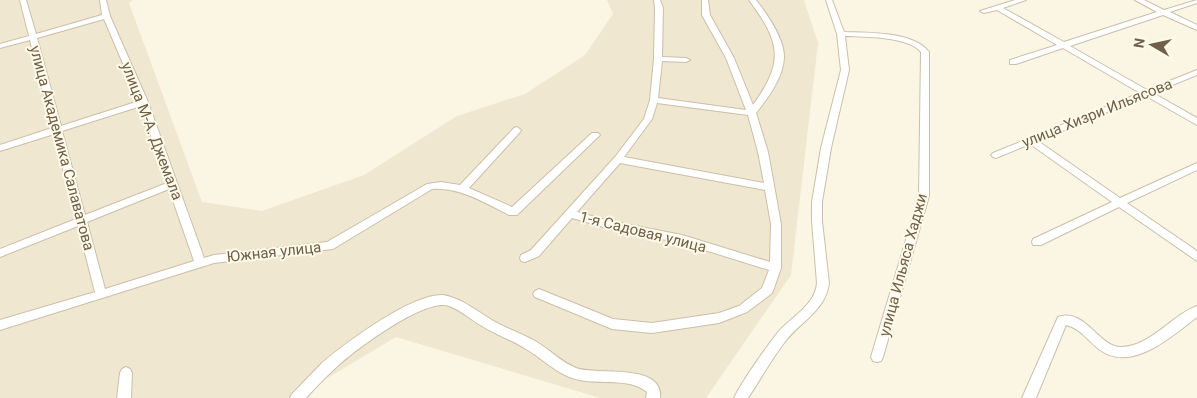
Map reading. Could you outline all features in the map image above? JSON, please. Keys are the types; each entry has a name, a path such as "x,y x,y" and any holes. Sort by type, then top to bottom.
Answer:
{"street":[{"name":"улица Академика Салаватова","path":"23,0 101,295"},
{"name":"улица М-А. Джемала","path":"103,0 106,16 144,102 200,263"},
{"name":"1-я Садовая улица","path":"525,258 535,253 618,159 648,119 654,100 658,59 660,8 657,0"},
{"path":"539,294 612,324 652,328 719,318 743,309 767,291 775,268 776,224 763,152 752,113 730,58 706,15 705,0"},
{"path":"752,0 774,36 780,58 767,94 752,113"},
{"path":"741,398 780,338 816,303 822,293 824,283 816,202 826,148 845,70 841,34 829,0"},
{"path":"984,11 1023,0"},
{"path":"1138,0 1197,28"},
{"path":"1013,62 1197,1"},
{"path":"997,7 1197,122"},
{"path":"0,46 106,16"},
{"name":"улица Ильяса Хаджи","path":"841,34 908,40 920,45 925,52 924,196 877,357"},
{"path":"658,59 686,60"},
{"name":"улица Хизри Ильясова","path":"996,155 1197,72"},
{"path":"654,100 752,113"},
{"path":"0,148 144,102"},
{"path":"462,189 517,130"},
{"name":"Южная улица","path":"0,325 214,259 329,246 430,186 440,184 462,189 513,212 595,135"},
{"path":"1030,140 1197,257"},
{"path":"618,159 770,188"},
{"path":"1037,242 1197,166"},
{"path":"0,253 173,184"},
{"name":"1-я Садовая улица","path":"569,214 610,226 682,239 775,268"},
{"path":"297,398 326,368 367,337 417,308 433,301 443,300 455,303 485,323 527,343 572,372 594,378 625,377 642,381 654,390 653,398"},
{"path":"1029,398 1062,320 1076,323 1118,353 1130,353 1161,336 1197,311"},
{"path":"121,397 126,372"}],"shaded area":[{"path":"0,0 133,0 129,3 202,202 262,211 364,175 457,116 525,94 585,55 613,14 607,0 804,0 818,43 791,275 706,398 600,398 396,337 294,398 0,398"}]}
